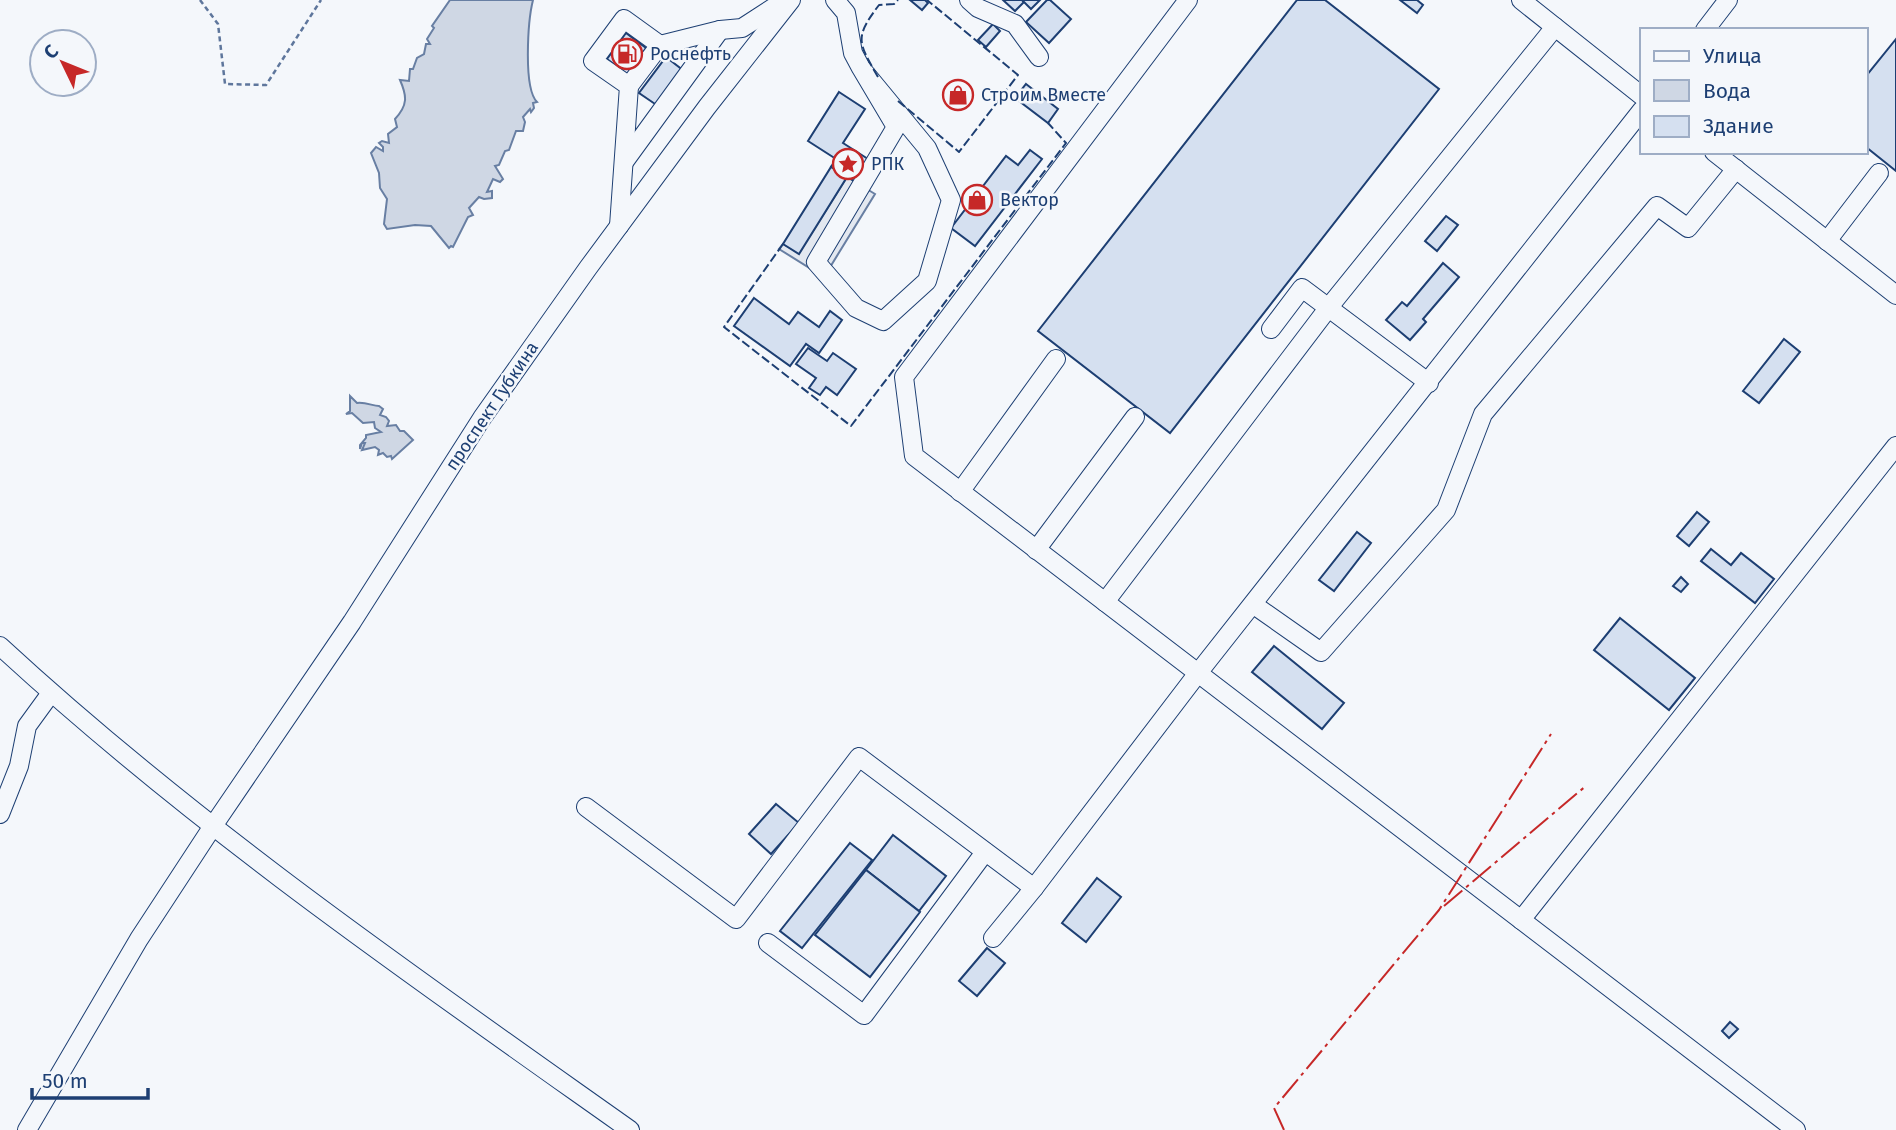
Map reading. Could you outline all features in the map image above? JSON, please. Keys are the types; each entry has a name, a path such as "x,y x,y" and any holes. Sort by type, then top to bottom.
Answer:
{"street":[{"path":"619,226 629,86 660,45 720,30 741,28 785,0"},
{"name":"проспект Губкина","path":"27,1130 139,939 212,826 352,622 497,397 549,321 707,107 791,0"},
{"path":"835,0 846,13 853,53 861,68 896,127 816,262 856,308 883,321 927,281 951,200 927,148 861,68"},
{"path":"1188,0 904,377 914,456 1796,1130"},
{"path":"1521,0 1640,94"},
{"path":"1706,28 1728,0"},
{"path":"977,3 1015,24 1039,57"},
{"path":"629,86 593,61 624,19 660,45"},
{"path":"1105,602 1329,307 1555,27"},
{"path":"624,162 720,30"},
{"path":"993,938 1198,673 1640,113"},
{"path":"1716,154 1896,295"},
{"path":"1254,604 1321,652 1446,510 1483,414 1657,206 1688,228 1736,170"},
{"path":"1827,241 1880,173"},
{"path":"1271,328 1302,288 1429,383"},
{"path":"960,492 1056,359"},
{"path":"1036,550 1135,417"},
{"path":"1521,920 1896,446"},
{"path":"0,646 51,693 212,826 437,993 630,1130"},
{"path":"0,814 19,766 27,726 51,693"},
{"path":"586,807 736,919 859,757 1034,888"},
{"path":"768,943 864,1015 985,852"}],"path":[{"path":"200,0 219,24 225,84 266,85 321,0"}],"shaded area":[{"path":"847,177 875,194 824,277 779,249 783,244 799,253"}],"water":[{"path":"450,0 533,0 528,37 528,69 537,102 533,103 531,112 530,109 523,117 523,131 516,131 509,150 505,151 499,165 495,166 503,179 500,182 493,179 487,192 492,191 492,198 479,197 469,208 473,215 468,217 453,247 449,248 431,226 387,229 384,224 387,199 380,188 379,173 371,153 376,147 383,151 379,143 382,141 389,143 388,134 397,127 395,119 405,100 400,80 409,81 410,69 413,69 417,58 424,54 426,44 430,44 427,39 434,28 432,26"},
{"path":"350,396 357,403 379,406 383,409 380,415 389,421 387,426 396,425 413,440 392,459 383,453 378,455 379,450 375,447 362,450 365,443 362,443 360,449 360,445 366,435 381,432 375,428 374,422 363,423 352,413 346,414 350,411"}],"building":[{"path":"910,0 925,0 928,3 922,10"},
{"path":"1003,0 1022,0 1024,2 1015,11"},
{"path":"1022,0 1040,0 1031,9"},
{"path":"1047,0 1071,19 1049,43 1026,22"},
{"path":"1297,0 1325,0 1439,89 1170,433 1038,331"},
{"path":"1400,0 1417,0 1423,5 1417,13"},
{"path":"993,24 1000,31 986,47 978,40"},
{"name":"Роснефть","path":"626,33 646,48 627,74 607,59"},
{"path":"1896,39 1896,171 1868,149 1868,74"},
{"path":"666,57 684,71 658,106 639,93"},
{"path":"1026,84 1058,109 1048,123 1015,98"},
{"path":"839,92 865,109 843,143 868,159 854,181 831,167 836,159 808,141"},
{"path":"1030,150 1042,159 975,246 951,228 1006,156 1018,165"},
{"path":"831,167 847,177 799,254 783,244"},
{"path":"1446,216 1458,225 1437,251 1425,241"},
{"path":"1443,263 1459,277 1423,319 1426,322 1410,340 1386,320 1402,302 1407,306"},
{"path":"754,298 789,324 798,312 819,327 830,311 842,320 819,353 806,344 790,366 734,326"},
{"path":"1784,339 1800,352 1759,403 1743,391"},
{"path":"808,348 827,361 833,353 856,369 837,395 826,387 820,395 809,388 816,378 796,364"},
{"path":"1697,512 1709,522 1689,546 1677,536"},
{"path":"1357,532 1371,543 1334,591 1319,580"},
{"path":"1711,549 1731,565 1741,553 1774,579 1755,603 1701,561"},
{"path":"1681,577 1688,584 1681,592 1673,586"},
{"path":"1620,618 1695,678 1669,710 1594,650"},
{"path":"1274,646 1344,703 1322,729 1252,672"},
{"path":"776,804 799,823 771,854 749,834"},
{"path":"893,835 946,876 919,911 866,870"},
{"path":"850,843 872,860 802,948 780,931"},
{"path":"866,870 920,912 870,977 815,935"},
{"path":"1097,878 1121,897 1086,942 1062,923"},
{"path":"987,948 1005,963 977,996 959,981"},
{"path":"1730,1022 1738,1029 1729,1038 1722,1031"}],"fence":[{"path":"878,77 863,48 862,33 879,5 894,4 898,0"},
{"path":"898,101 959,152 1018,75 927,0"},
{"path":"783,244 724,327 851,426 1066,143 1048,123"}],"power":[{"path":"1284,1130 1274,1108 1439,910 1551,734"},
{"path":"1444,906 1587,785"}],"place":[{"name":"Роснефть","path":"627,54"},
{"name":"Строим Вместе","path":"958,95"},
{"name":"РПК","path":"848,164"},
{"name":"Вектор","path":"977,200"}]}
